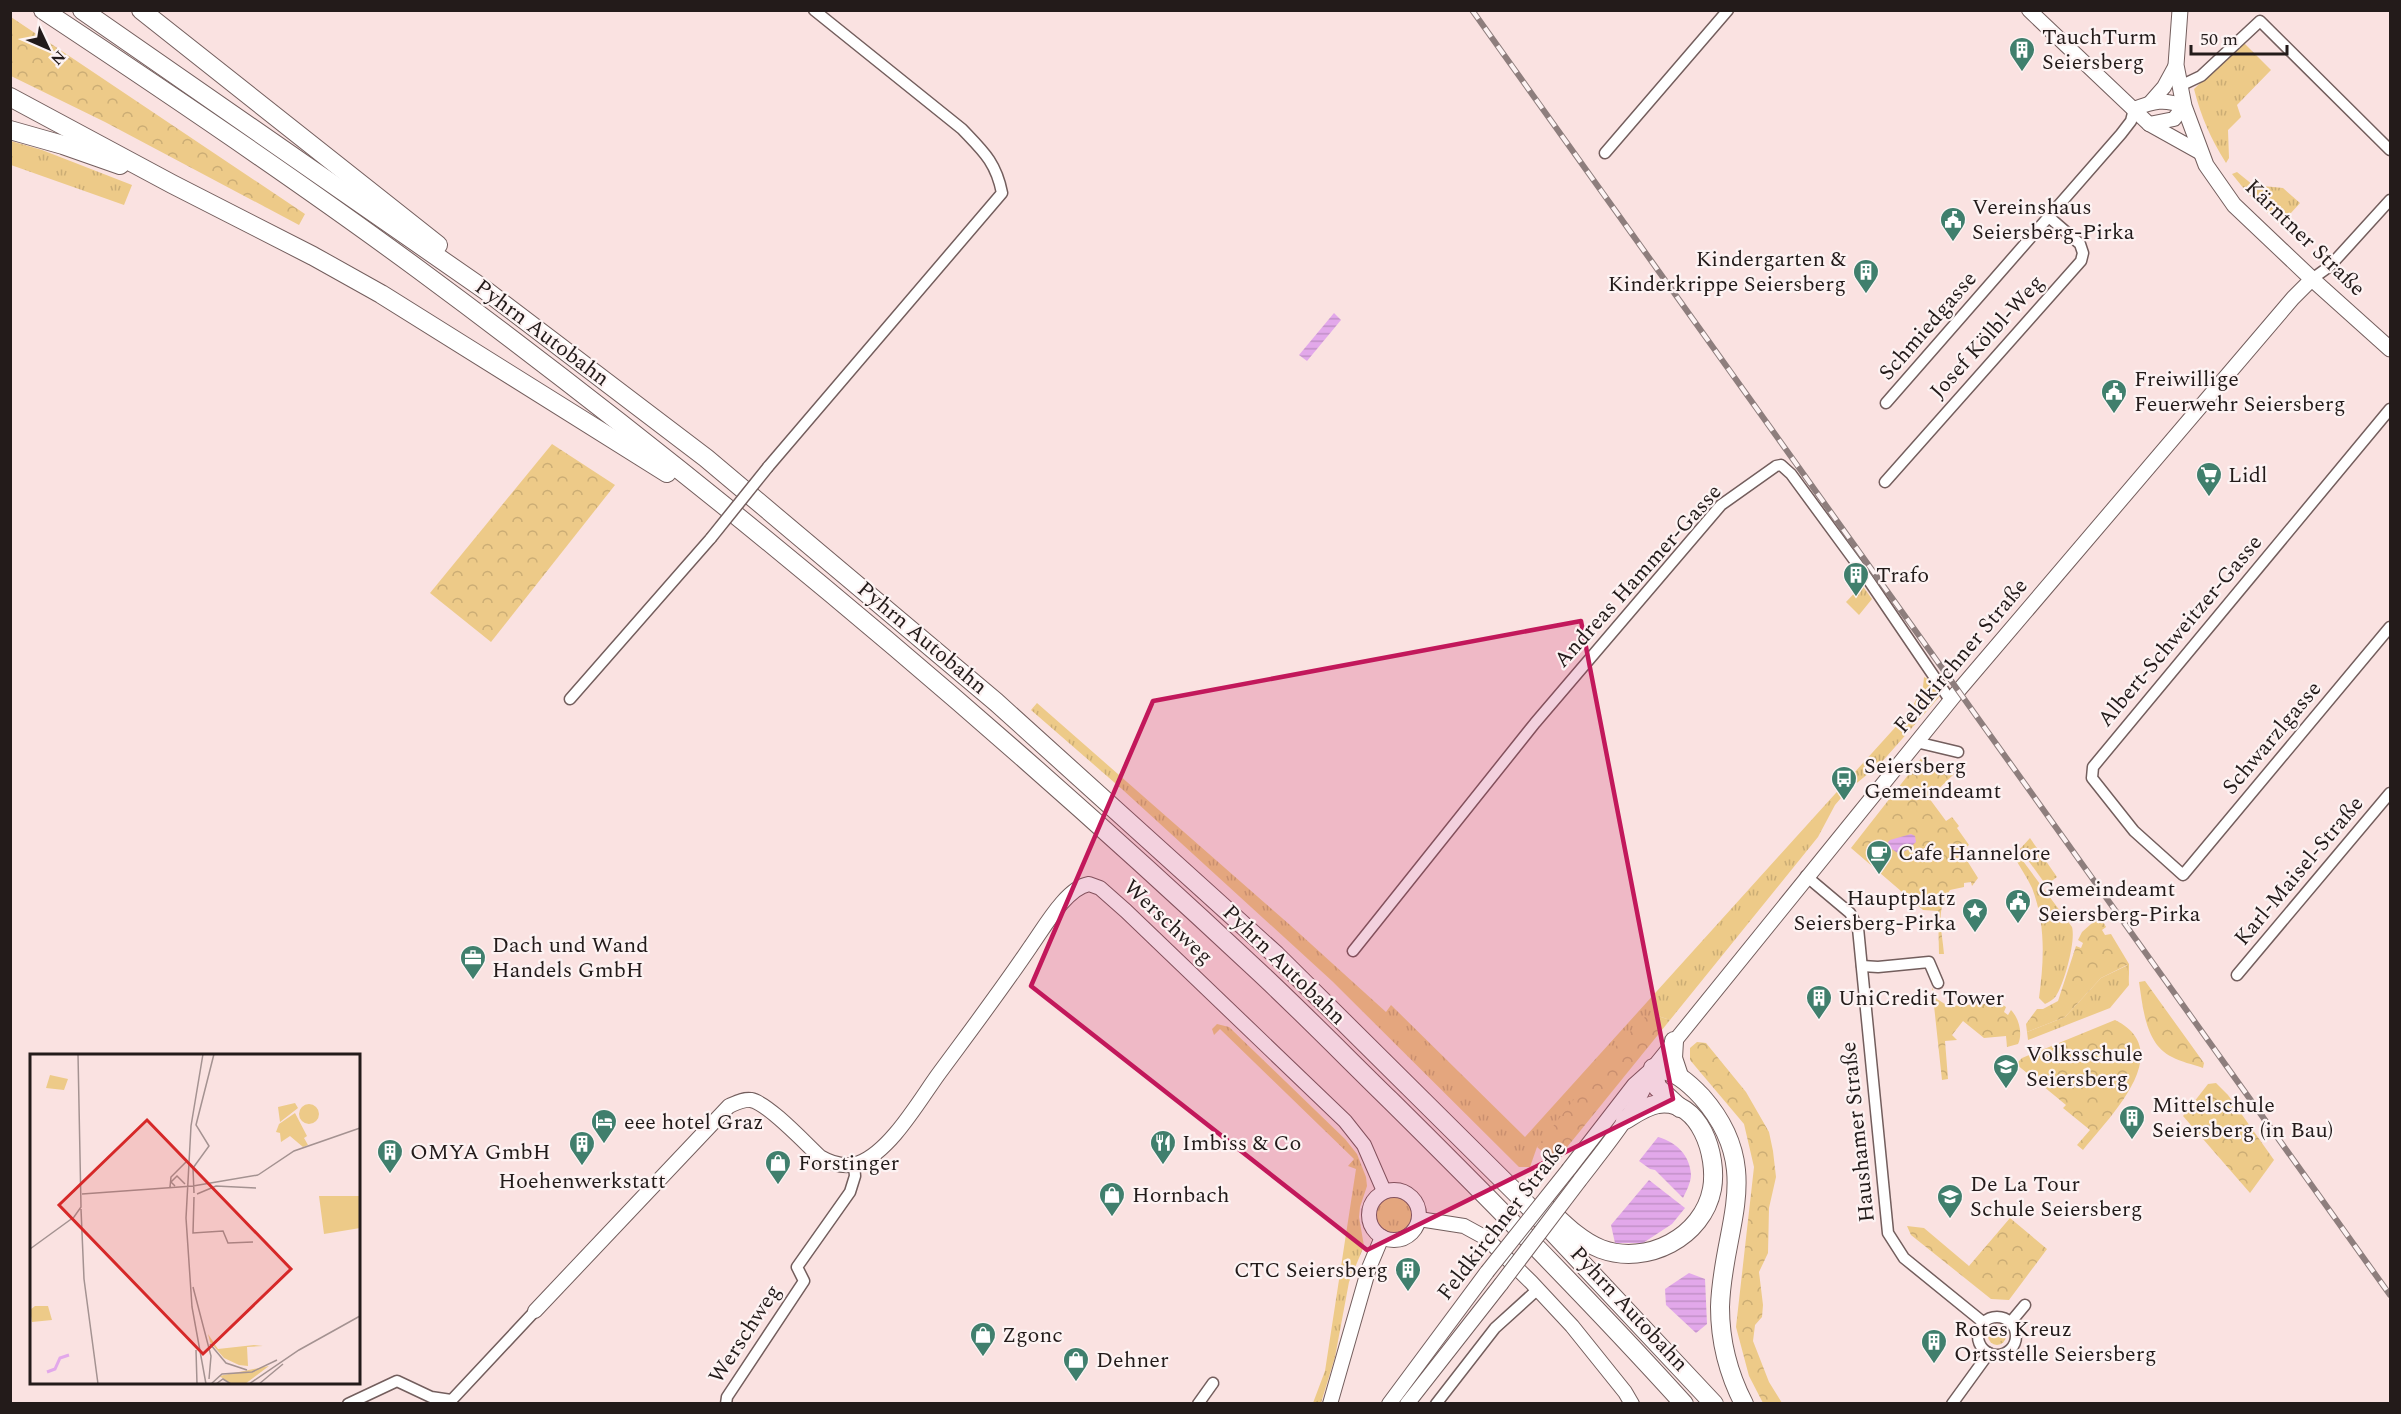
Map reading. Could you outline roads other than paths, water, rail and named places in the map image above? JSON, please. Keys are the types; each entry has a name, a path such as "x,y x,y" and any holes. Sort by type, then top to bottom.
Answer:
{"highway":[{"name":"Pyhrn Autobahn","path":"43,10 174,97 415,267 570,383 845,604 982,720 1261,973 1500,1209 1593,1304 1684,1404"},
{"name":"Pyhrn Autobahn","path":"82,10 485,290 706,458 1011,715 1276,955 1516,1192 1714,1404"},
{"path":"141,10 429,237 485,290"},
{"path":"10,97 172,184 303,250 381,294 647,461 721,504"},
{"path":"10,130 63,145 172,184"},
{"path":"1674,1041 1673,1058 1679,1076"},
{"path":"1516,1192 1538,1200 1577,1236 1601,1249 1622,1253 1660,1249 1689,1231 1701,1216 1713,1186 1712,1156 1694,1119 1657,1087 1653,1068 1666,1069 1679,1076 1720,1120 1734,1154 1737,1202 1720,1306 1722,1341 1730,1372 1744,1404"},
{"path":"1625,1120 1644,1108 1658,1104 1680,1107"}],"main road":[{"path":"2029,10 2150,124 2201,153"},
{"name":"Kärntner Straße","path":"2180,10 2176,65 2184,106 2201,153 2234,205 2312,279 2391,349"},
{"path":"2150,103 2164,87 2176,65"},
{"path":"2134,109 2168,100 2184,106 2174,119 2150,124"},
{"name":"Feldkirchner Straße","path":"1389,1404 1486,1272 1634,1085 1653,1068 1950,700 2312,279"},
{"name":"Werschweg","path":"854,1164 873,1154 896,1131 1057,909 1071,894 1089,884 1100,888 1126,911 1345,1120 1364,1145 1384,1191"},
{"name":"Feldkirchner Straße","path":"1407,1404 1625,1120 1646,1086 1653,1068"},
{"path":"535,1311 729,1106 741,1101 752,1100 774,1114 820,1157 838,1165 854,1164"},
{"path":"1396,1190 1408,1194 1416,1203 1419,1219 1413,1231 1395,1240 1382,1237 1372,1227 1369,1214 1373,1200 1384,1191 1396,1190"},
{"path":"1419,1219 1451,1223 1473,1229 1507,1257 1572,1326 1632,1404"},
{"path":"1330,1404 1365,1279 1382,1237"}],"street":[{"path":"570,699 711,538 768,467 1002,193 999,173 983,151 962,129 814,10"},
{"path":"1605,153 1728,10"},
{"path":"2180,86 2201,76 2260,21 2391,150"},
{"name":"Schmiedgasse","path":"1886,403 2050,218 2131,121 2134,109"},
{"path":"2312,279 2330,266 2391,200"},
{"name":"Josef Kölbl-Weg","path":"1885,482 2081,261 2083,253 2080,244 2050,218"},
{"name":"Albert-Schweitzer-Gasse","path":"2183,875 2134,831 2114,808 2092,778 2093,767 2391,409"},
{"name":"Andreas Hammer-Gasse","path":"1353,951 1535,723 1721,505 1776,466 1781,465 1791,474 1863,572 1950,700"},
{"name":"Schwarzlgasse","path":"2183,875 2391,627"},
{"path":"1916,742 1958,752"},
{"name":"Karl-Maisel-Straße","path":"2237,975 2391,793"},
{"name":"Haushamer Straße","path":"1806,876 1850,913 1858,928 1888,1233 1904,1258 1984,1323"},
{"path":"1862,966 1878,967 1929,962 1938,983"},
{"name":"Werschweg","path":"726,1404 727,1397 804,1281 797,1267 850,1192 855,1176 854,1164"},
{"path":"1436,1404 1495,1328 1538,1289"},
{"path":"2010,1323 2025,1305"},
{"path":"348,1404 394,1382 400,1382 431,1397 449,1402 535,1311"},
{"path":"1994,1318 2005,1319 2010,1323 2016,1333 2011,1349 2001,1354 1984,1350 1979,1334 1984,1323 1994,1318"},
{"path":"1952,1404 1989,1353"},
{"path":"1198,1404 1213,1383"}],"railway":[{"path":"1472,10 2390,1295"}],"place":[{"name":"TauchTurm Seiersberg","path":"2022,73"},
{"name":"Vereinshaus Seiersberg-Pirka","path":"1953,243"},
{"name":"Kindergarten & Kinderkrippe Seiersberg","path":"1866,295"},
{"name":"Freiwillige Feuerwehr Seiersberg","path":"2114,415"},
{"name":"Lidl","path":"2209,498"},
{"name":"Trafo","path":"1856,598"},
{"name":"Seiersberg Gemeindeamt","path":"1844,802"},
{"name":"Cafe Hannelore","path":"1879,876"},
{"name":"Gemeindeamt Seiersberg-Pirka","path":"2018,925"},
{"name":"Hauptplatz Seiersberg-Pirka","path":"1975,934"},
{"name":"Dach und Wand Handels GmbH","path":"473,981"},
{"name":"UniCredit Tower","path":"1819,1021"},
{"name":"Volksschule Seiersberg","path":"2006,1090"},
{"name":"Mittelschule Seiersberg (in Bau)","path":"2132,1141"},
{"name":"eee hotel Graz","path":"604,1145"},
{"name":"Imbiss & Co","path":"1163,1166"},
{"name":"Hoehenwerkstatt","path":"582,1167"},
{"name":"OMYA GmbH","path":"390,1175"},
{"name":"Forstinger","path":"778,1186"},
{"name":"Hornbach","path":"1112,1218"},
{"name":"De La Tour Schule Seiersberg","path":"1950,1220"},
{"name":"CTC Seiersberg","path":"1408,1293"},
{"name":"Zgonc","path":"983,1358"},
{"name":"Rotes Kreuz Ortsstelle Seiersberg","path":"1934,1365"},
{"name":"Dehner","path":"1076,1383"}]}
